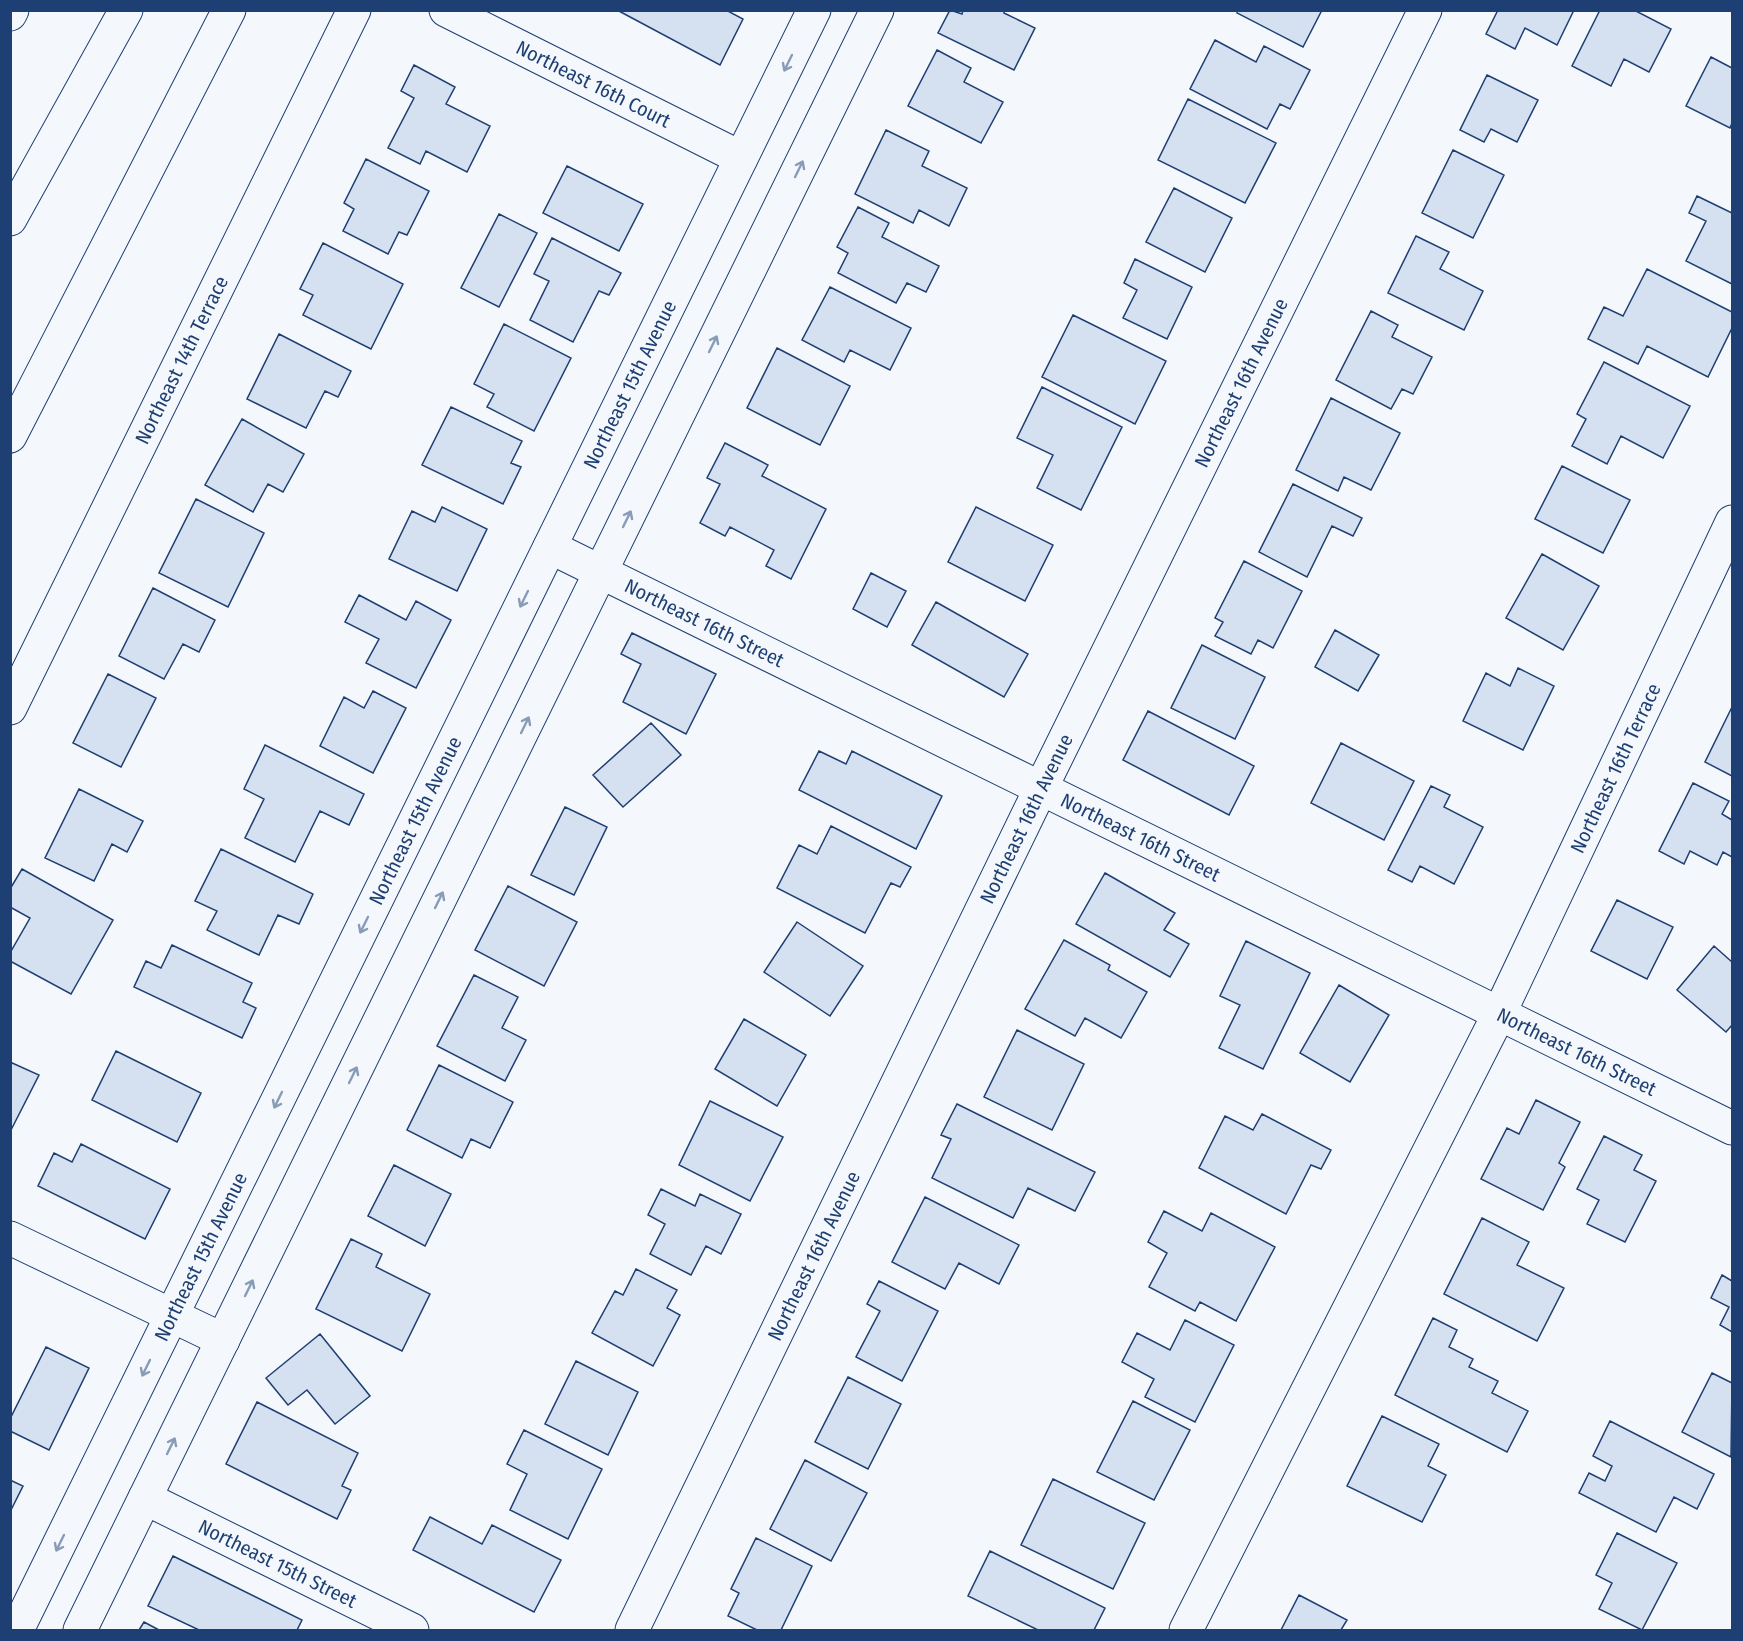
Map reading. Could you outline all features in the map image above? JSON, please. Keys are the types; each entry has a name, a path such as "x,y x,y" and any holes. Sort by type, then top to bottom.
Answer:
{"street":[{"path":"15,201 126,10"},
{"path":"10,436 230,10"},
{"name":"Northeast 14th Terrace","path":"10,708 354,10"},
{"name":"Northeast 16th Court","path":"446,10 741,158"},
{"name":"Northeast 15th Avenue","path":"17,1630 814,10"},
{"path":"80,1630 877,10"},
{"name":"Northeast 16th Avenue","path":"632,1630 1041,788 1425,10"},
{"name":"Northeast 16th Terrace","path":"1186,1630 1499,1014 1732,522"},
{"name":"Northeast 16th Street","path":"550,547 1732,1128"},
{"path":"10,1238 223,1340"},
{"name":"Northeast 15th Street","path":"145,1498 412,1630"}],"building":[{"path":"617,10 726,10 743,19 720,65"},
{"path":"950,10 962,14 963,10 1005,10 1004,13 1035,28 1014,70 938,33"},
{"path":"1238,10 1322,10 1303,47 1237,13"},
{"path":"1498,10 1574,10 1557,45 1525,28 1515,49 1486,34"},
{"path":"1600,10 1634,10 1671,29 1649,72 1624,59 1611,86 1572,66"},
{"path":"1215,40 1256,62 1264,46 1310,70 1290,109 1280,104 1267,129 1190,89"},
{"path":"937,50 971,68 964,82 1003,102 981,143 908,106"},
{"path":"1711,57 1732,68 1732,123 1730,128 1686,106"},
{"path":"414,65 455,87 446,104 490,126 467,172 426,151 420,164 388,148 414,98 401,91"},
{"path":"1487,75 1538,100 1517,142 1491,129 1484,142 1460,130"},
{"path":"1188,99 1276,143 1245,203 1158,160"},
{"path":"886,130 929,151 922,166 967,188 949,226 919,210 913,223 855,194"},
{"path":"1453,150 1504,175 1473,238 1422,213"},
{"path":"366,159 429,191 407,235 399,232 388,254 343,231 354,209 344,203"},
{"path":"567,166 643,204 619,251 543,213"},
{"path":"1174,188 1232,218 1205,272 1146,242"},
{"path":"1697,196 1732,213 1732,284 1686,261 1706,221 1689,213"},
{"path":"858,207 889,223 882,237 939,266 926,292 907,283 896,303 838,273 848,253 837,247"},
{"path":"499,214 537,233 499,307 461,288"},
{"path":"1416,236 1449,252 1440,269 1483,291 1464,330 1388,293"},
{"path":"552,238 621,273 609,295 599,291 573,342 530,320 549,281 534,274"},
{"path":"323,243 403,284 371,349 303,315 313,295 300,289"},
{"path":"1135,259 1192,287 1167,339 1123,318 1137,290 1124,283"},
{"path":"1647,269 1732,312 1732,328 1708,377 1647,346 1638,364 1588,339 1604,307 1623,316"},
{"path":"830,287 911,328 890,370 850,350 844,362 802,340"},
{"path":"1371,311 1398,325 1392,337 1432,357 1413,394 1402,389 1391,409 1336,380"},
{"path":"1073,315 1166,361 1135,424 1042,377"},
{"path":"504,324 571,358 534,431 487,407 494,394 474,384"},
{"path":"279,334 351,371 338,397 325,391 306,428 247,399"},
{"path":"777,348 850,386 820,445 747,408"},
{"path":"1604,362 1690,406 1663,458 1621,436 1607,464 1572,446 1586,419 1577,414"},
{"path":"1042,387 1122,427 1081,510 1037,488 1053,455 1017,438"},
{"path":"1331,398 1400,433 1371,490 1344,477 1338,491 1296,470"},
{"path":"451,407 522,441 511,463 521,467 503,504 422,465"},
{"path":"242,419 304,454 283,492 268,484 253,512 205,485"},
{"path":"725,443 768,465 762,476 826,509 791,579 766,566 774,550 730,527 725,536 700,523 720,484 707,478"},
{"path":"1562,466 1630,500 1603,553 1535,519"},
{"path":"1293,484 1362,518 1353,536 1332,526 1307,577 1259,552"},
{"path":"196,499 264,533 228,607 159,573"},
{"path":"442,507 487,529 457,591 389,559 412,511 435,522"},
{"path":"976,507 1053,545 1025,601 948,562"},
{"path":"1542,554 1599,586 1563,650 1506,618"},
{"path":"1244,561 1302,591 1273,648 1258,640 1251,654 1215,636 1223,622 1215,618"},
{"path":"871,573 906,591 887,627 853,609"},
{"path":"153,588 215,620 199,652 183,644 164,679 119,656"},
{"path":"359,595 406,620 416,601 451,620 416,688 366,663 379,639 345,622"},
{"path":"936,602 1028,654 1004,697 912,645"},
{"path":"1335,630 1379,655 1358,691 1315,667"},
{"path":"632,633 716,674 686,734 623,702 641,664 621,654"},
{"path":"1202,645 1265,677 1235,739 1171,708"},
{"path":"1518,668 1554,686 1523,750 1463,721 1486,673 1510,686"},
{"path":"108,674 156,698 121,767 73,743"},
{"path":"373,691 406,708 373,773 320,746 344,697 364,708"},
{"path":"1732,707 1732,776 1705,762"},
{"path":"1148,711 1254,766 1229,815 1123,760"},
{"path":"651,723 681,755 623,807 593,775"},
{"path":"1341,743 1414,781 1384,840 1311,803"},
{"path":"265,745 364,794 349,825 320,811 295,862 245,838 264,799 244,789"},
{"path":"819,751 846,764 852,751 942,796 916,849 799,790"},
{"path":"1693,783 1729,801 1722,814 1732,820 1732,857 1723,852 1717,865 1690,851 1684,864 1659,851"},
{"path":"1431,786 1450,795 1444,807 1483,827 1454,884 1420,866 1412,882 1388,870"},
{"path":"79,789 143,821 127,852 112,844 94,881 45,858"},
{"path":"565,807 607,827 574,895 531,875"},
{"path":"831,826 911,867 900,887 891,883 865,933 777,888 799,845 817,854"},
{"path":"221,849 313,894 299,924 278,915 259,955 207,930 217,911 195,901"},
{"path":"22,869 113,920 71,994 10,961 10,953 30,918 10,907 10,889"},
{"path":"1105,873 1175,913 1164,930 1189,944 1170,977 1076,924"},
{"path":"508,886 577,922 544,986 475,950"},
{"path":"1617,900 1673,927 1647,979 1591,951"},
{"path":"797,922 863,966 830,1016 764,972"},
{"path":"1064,940 1110,965 1108,970 1147,992 1121,1038 1085,1018 1075,1036 1025,1009"},
{"path":"1246,941 1310,973 1263,1069 1219,1048 1240,1005 1220,996"},
{"path":"172,945 252,983 243,1002 256,1008 242,1038 134,987 146,961 161,968"},
{"path":"1714,946 1732,962 1732,1025 1726,1032 1677,990"},
{"path":"474,975 518,997 502,1028 526,1040 505,1081 437,1046"},
{"path":"1339,985 1389,1015 1350,1082 1300,1053"},
{"path":"744,1019 806,1055 777,1106 715,1069"},
{"path":"1017,1030 1084,1064 1052,1130 984,1097"},
{"path":"116,1051 201,1093 177,1142 92,1100"},
{"path":"10,1062 39,1075 10,1132"},
{"path":"439,1065 513,1102 490,1148 471,1139 462,1158 407,1130"},
{"path":"1536,1100 1580,1122 1559,1163 1565,1167 1543,1210 1481,1179 1507,1128 1519,1134"},
{"path":"710,1101 783,1137 750,1201 679,1165"},
{"path":"957,1104 1095,1172 1075,1211 1028,1188 1013,1218 932,1178 951,1139 941,1135"},
{"path":"1262,1114 1331,1150 1321,1169 1311,1165 1286,1214 1199,1168 1225,1116 1253,1130"},
{"path":"1604,1136 1642,1155 1634,1170 1656,1181 1625,1242 1587,1224 1599,1200 1577,1189"},
{"path":"81,1144 170,1189 145,1239 38,1186 54,1153 72,1162"},
{"path":"394,1165 451,1194 425,1246 368,1216"},
{"path":"661,1189 695,1206 700,1194 741,1214 721,1254 706,1246 691,1275 650,1254 665,1224 648,1215"},
{"path":"925,1197 1019,1245 999,1284 959,1263 945,1289 892,1262"},
{"path":"1164,1211 1202,1231 1211,1213 1275,1247 1236,1321 1200,1302 1195,1311 1149,1287 1167,1253 1148,1242"},
{"path":"1482,1218 1529,1242 1517,1265 1564,1288 1537,1341 1444,1294"},
{"path":"351,1239 382,1254 376,1267 430,1294 402,1351 316,1309"},
{"path":"636,1269 677,1290 667,1308 680,1315 653,1366 592,1333 615,1291 623,1295"},
{"path":"1722,1275 1732,1281 1732,1332 1720,1325 1729,1307 1711,1298"},
{"path":"879,1281 938,1311 902,1381 856,1357 880,1311 867,1304"},
{"path":"1433,1318 1457,1330 1449,1347 1473,1359 1469,1367 1498,1381 1492,1393 1528,1411 1507,1452 1395,1395"},
{"path":"1185,1320 1234,1345 1195,1422 1145,1397 1154,1379 1122,1362 1137,1333 1170,1350"},
{"path":"320,1334 370,1396 335,1424 307,1390 288,1405 266,1378"},
{"path":"46,1347 89,1368 49,1450 10,1431 10,1419"},
{"path":"576,1361 638,1392 608,1455 545,1424"},
{"path":"1712,1373 1732,1383 1731,1457 1682,1432"},
{"path":"848,1377 901,1404 868,1469 815,1442"},
{"path":"1133,1401 1190,1430 1154,1500 1097,1472"},
{"path":"257,1402 358,1453 342,1486 351,1490 337,1519 226,1464"},
{"path":"1382,1416 1439,1444 1428,1466 1446,1475 1422,1522 1347,1486"},
{"path":"1610,1421 1714,1474 1697,1509 1674,1497 1656,1532 1579,1493 1589,1473 1605,1481 1612,1466 1593,1456"},
{"path":"524,1430 602,1469 568,1539 510,1510 527,1474 507,1464"},
{"path":"805,1460 867,1493 831,1561 770,1529"},
{"path":"1053,1479 1145,1523 1113,1589 1021,1545"},
{"path":"10,1480 23,1486 10,1512"},
{"path":"430,1517 482,1544 492,1525 561,1560 534,1612 413,1550"},
{"path":"1617,1533 1677,1563 1642,1630 1599,1609 1612,1583 1596,1575"},
{"path":"756,1538 812,1566 781,1630 757,1630 728,1616 739,1593 731,1589"},
{"path":"990,1551 1105,1608 1094,1630 1038,1630 968,1596"},
{"path":"173,1556 302,1620 297,1630 199,1630 148,1606"},
{"path":"1299,1595 1347,1620 1341,1630 1281,1630"},
{"path":"144,1622 159,1630 139,1630"}]}
